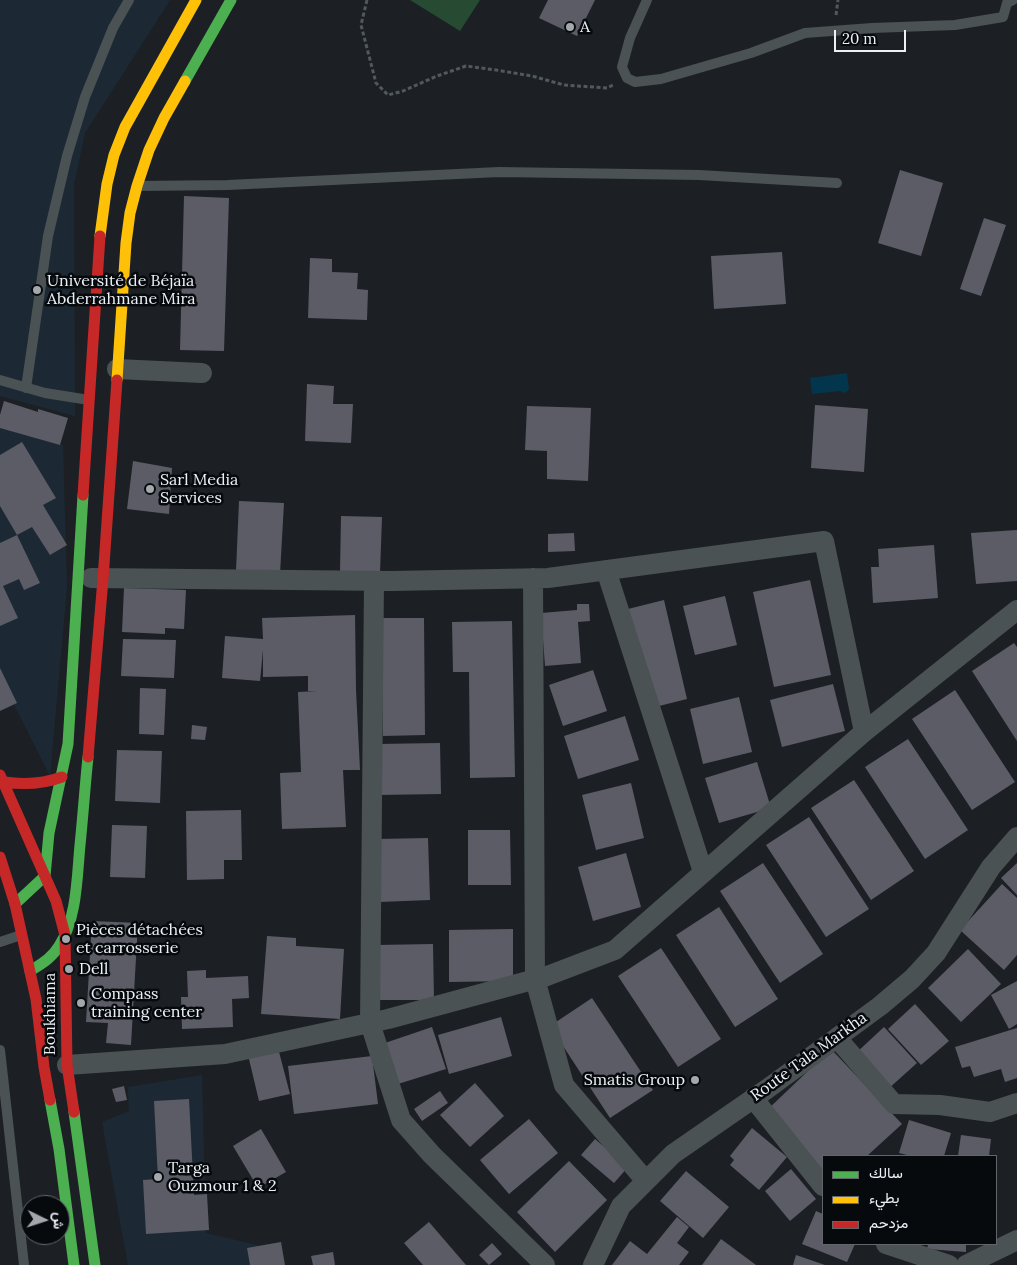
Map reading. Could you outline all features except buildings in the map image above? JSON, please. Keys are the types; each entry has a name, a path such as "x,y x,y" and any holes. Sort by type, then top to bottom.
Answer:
{"street":[{"path":"15,904 45,876 49,832 68,744 100,232 107,184 114,155 125,127 196,0"},
{"path":"30,970 52,957 60,946 66,935 76,891 103,579 126,243 130,213 149,150 164,118 231,0"},
{"path":"117,369 202,373"},
{"path":"79,577 103,579 374,581 548,578 824,541 864,732"},
{"path":"606,570 704,872"},
{"path":"533,578 535,979 564,1085 646,1181"},
{"path":"374,581 370,1023 401,1120 432,1155 545,1265"},
{"path":"67,1065 225,1054 370,1023 548,976 615,950 864,732 1017,610"},
{"path":"2,778 15,784 39,784 62,777"},
{"name":"Boukhiama","path":"2,778 56,901 66,935 67,1065 95,1265"},
{"name":"Route Tala Markha","path":"593,1265 621,1206 673,1154 836,1038 893,996 912,979 936,953 991,867 1017,837"},
{"name":"Boukhiama","path":"0,857 15,904 36,999 44,1067 58,1149 74,1265"},
{"path":"836,1038 894,1104 940,1105 990,1112 1017,1103"},
{"path":"752,1098 822,1185"},
{"path":"966,1265 1017,1240"},
{"path":"889,1245 949,1265"}],"lane":[{"path":"26,388 48,236 67,156 85,97 113,28 129,0"},
{"path":"648,0 630,38 622,67 627,78 635,82 662,80 751,53 805,33 956,25 1003,17 1008,3 1013,0"},
{"path":"137,186 228,185 499,172 699,175 837,183"},
{"path":"0,380 45,393 90,400"},
{"path":"0,942 22,935"},
{"path":"0,1050 24,1265"}],"path":[{"path":"367,0 361,25 376,83 388,94 403,91 466,66 532,76 564,85 607,88 627,78"}],"shaded area":[{"name":"Université de Béjaïa Abderrahmane Mira","path":"0,0 170,0 85,133 74,184 75,416 0,396"},
{"path":"0,419 63,445 67,587 50,776 0,677"},
{"name":"Targa Ouzmour 1 & 2","path":"202,1075 206,1233 274,1249 277,1265 128,1265 102,1122 129,1111 128,1087"}],"green space":[{"path":"410,0 480,0 460,31"}],"water":[{"path":"847,373 849,389 845,393 840,391 812,394 810,378"}],"traffic: fast":[{"path":"185,81 231,0"},
{"path":"15,904 45,876 49,833 68,744 83,495"},
{"path":"30,971 56,950 65,935 73,911 88,757"},
{"path":"50,1100 59,1149 74,1265"},
{"path":"74,1112 95,1265"}],"traffic: slow":[{"path":"100,236 107,184 114,155 125,127 196,0"},
{"path":"117,380 126,243 130,213 149,150 164,118 185,81"}],"traffic: jam":[{"path":"83,495 100,236"},
{"path":"88,757 117,380"},
{"path":"0,775 56,901 65,935 67,1065 74,1112"},
{"path":"4,782 33,783 62,777"},
{"path":"0,857 15,904 36,999 50,1100"}],"place":[{"name":"A","path":"570,27"},
{"name":"Université de Béjaïa Abderrahmane Mira","path":"37,290"},
{"name":"Sarl Media Services","path":"150,489"},
{"name":"Pièces détachées et carrosserie","path":"66,939"},
{"name":"Dell","path":"69,969"},
{"name":"Compass training center","path":"81,1003"},
{"name":"Smatis Group","path":"695,1080"},
{"name":"Targa Ouzmour 1 & 2","path":"158,1177"}]}
